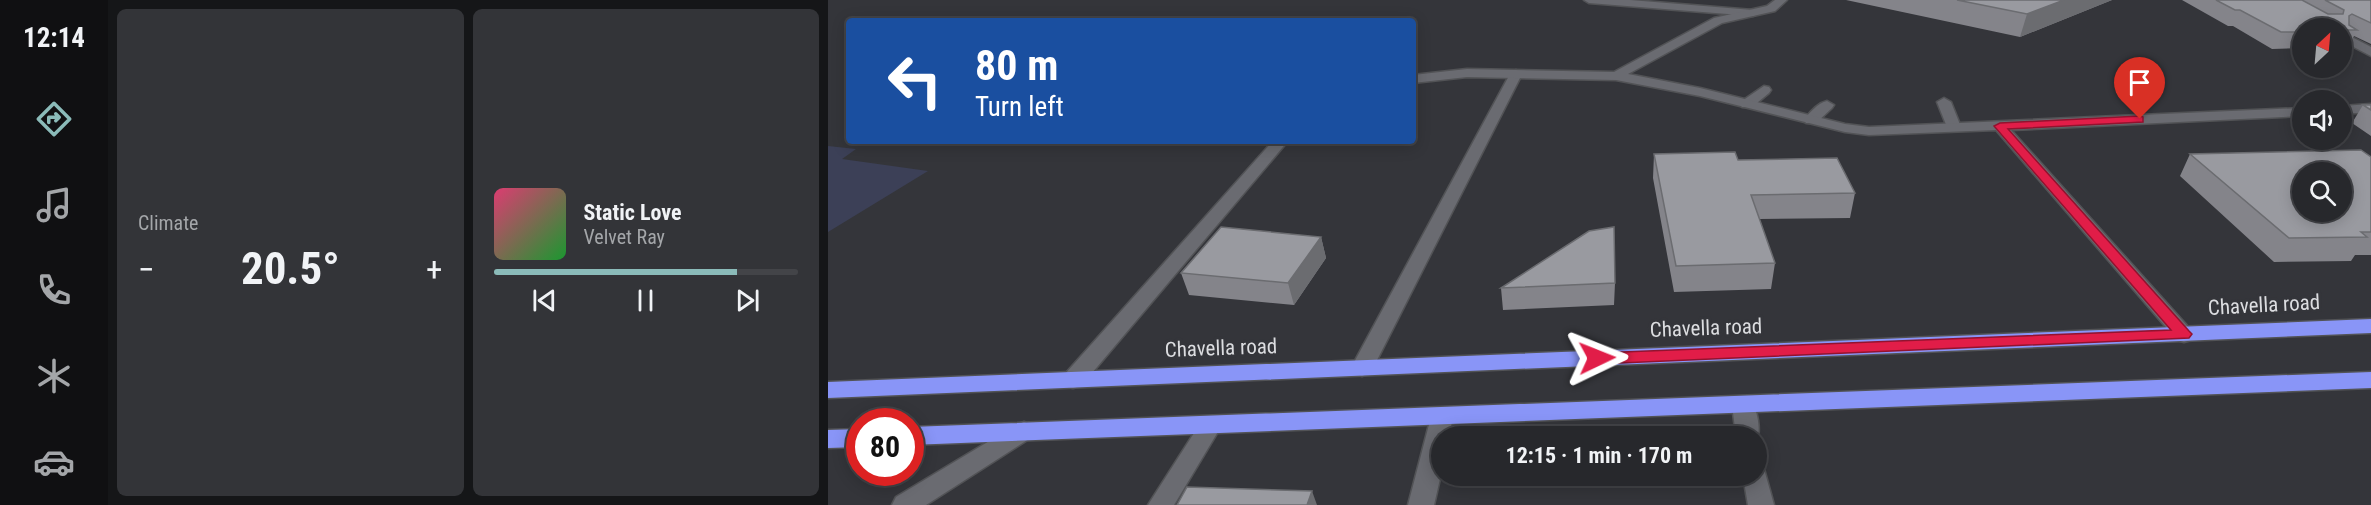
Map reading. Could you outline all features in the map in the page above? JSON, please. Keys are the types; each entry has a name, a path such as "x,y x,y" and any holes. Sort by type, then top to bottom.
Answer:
{"highway":[{"name":"Chavella road","path":"828,390 2371,326"},
{"path":"924,435 2371,380"},
{"path":"828,439 846,438"}],"street":[{"path":"1589,0 1753,13"},
{"path":"1616,76 1718,20 1771,9 1782,0"},
{"path":"2352,41 2371,51"},
{"path":"1416,79 1467,73 1616,76 1869,131 2292,112"},
{"path":"1362,368 1516,74"},
{"path":"1747,104 1764,90"},
{"path":"1944,102 1954,127"},
{"path":"1811,120 1827,105"},
{"path":"2352,109 2371,108"},
{"path":"2000,126 2184,334"},
{"path":"1073,380 1278,144"},
{"path":"1743,405 1746,426"},
{"path":"1421,505 1442,417"},
{"path":"1161,505 1211,425"},
{"path":"905,505 1024,431"},
{"path":"1757,486 1761,505"}],"shaded area":[{"path":"828,146 856,149 842,159 928,171 828,232"}],"building":[{"path":"1957,0 2064,0 2027,14"},
{"path":"2216,0 2302,0 2328,14 2343,14 2344,10 2325,0 2371,0 2371,23 2352,14 2349,18 2292,18 2292,32 2281,32 2240,10 2235,10"},
{"path":"2361,150 2371,157 2371,232 2361,232 2367,237 2289,238 2190,154"},
{"path":"1735,152 1738,160 1837,158 1855,193 1751,195 1775,263 1676,266 1654,154"},
{"path":"1221,227 1321,237 1288,283 1181,273"},
{"path":"1614,227 1615,283 1501,288 1589,231"},
{"path":"1187,487 1312,491 1307,505 1177,505"}],"route":[{"path":"1597,358 2184,334 2000,126 2140,119"}]}
